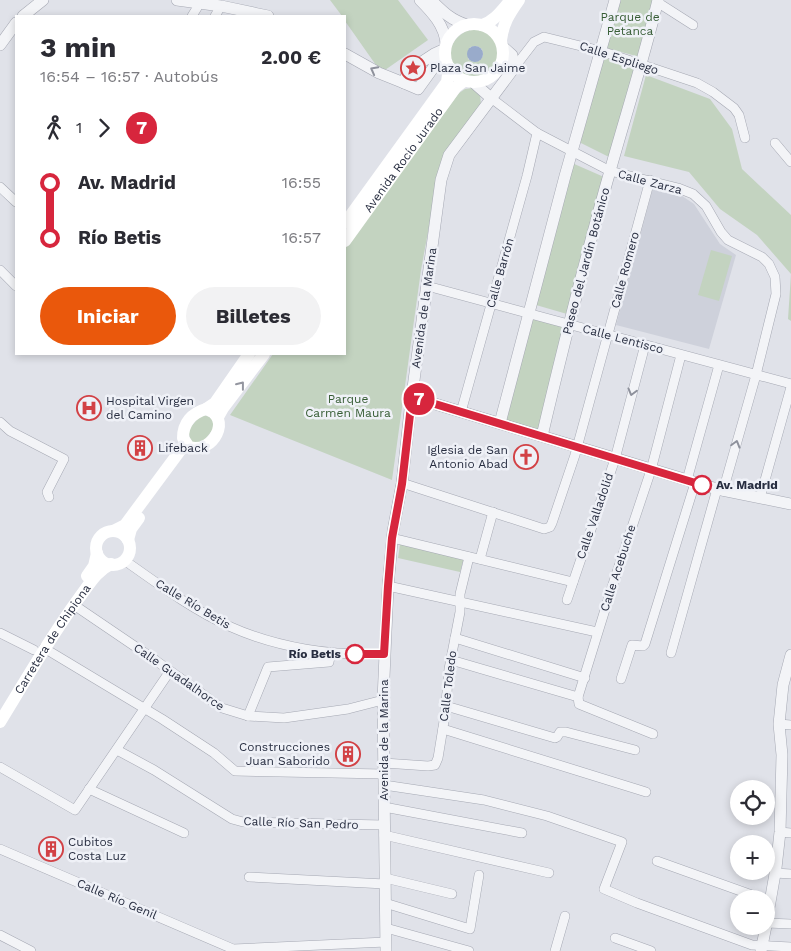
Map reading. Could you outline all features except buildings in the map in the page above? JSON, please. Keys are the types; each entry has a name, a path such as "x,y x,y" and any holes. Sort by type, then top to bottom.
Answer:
{"main road":[{"path":"482,25 497,15 510,0"},
{"path":"505,47 490,28 482,25 467,25 458,29 451,36 447,56 453,73 473,84 491,78 502,64 505,47 503,28 507,17 519,0"},
{"name":"Avenida Rocío Jurado","path":"346,222 447,82 447,56"},
{"name":"Avenida Rocío Jurado","path":"346,240 456,87 473,84"},
{"path":"249,355 214,403 194,414 184,427 183,438 189,446 200,449 209,444 219,426 218,417 224,406 263,355"},
{"path":"206,409 218,417"},
{"path":"189,446 131,528 128,540 129,553 124,560 116,564 102,561 97,553 96,545 99,538 105,532 113,531 125,525 189,446"},
{"path":"113,531 122,533 128,540"},
{"name":"Carretera de Chipiona","path":"0,707 94,566 97,553"},
{"name":"Carretera de Chipiona","path":"0,722 39,649 101,569 110,564"}],"street":[{"path":"24,15 43,0"},
{"path":"177,0 200,3 218,11 252,14"},
{"path":"420,0 442,27 446,38 447,56"},
{"path":"500,423 615,0"},
{"path":"658,1 693,25"},
{"name":"Paseo del Jardín Botánico","path":"542,436 569,324 610,171 642,65 658,1"},
{"path":"193,15 200,3"},
{"path":"438,3 452,19 467,25"},
{"path":"0,45 15,24"},
{"name":"Calle Espliego","path":"491,98 534,42 544,37 601,51 698,84 726,101 739,115 745,138"},
{"path":"505,47 526,53"},
{"path":"505,47 514,68"},
{"path":"346,55 379,74 418,89 436,64 447,56"},
{"path":"404,83 408,71 424,61 447,56"},
{"path":"424,61 432,70"},
{"path":"473,84 498,89"},
{"name":"Calle Zarza","path":"473,84 537,133 610,171 650,180 693,194 706,206 721,232 728,240 762,257 769,264 775,277 776,294 756,375 672,653"},
{"name":"Avenida de la Marina","path":"386,946 383,700 384,654 392,538 402,484 442,180 449,156 491,98"},
{"name":"Calle Barrón","path":"461,412 527,176 537,133"},
{"path":"774,143 790,160"},
{"name":"Calle Romero","path":"493,512 544,529 550,527 552,523 577,447 650,180"},
{"path":"0,187 15,201"},
{"path":"0,270 15,285"},
{"name":"Calle Lentisco","path":"427,286 681,354 791,386"},
{"name":"Calle Valladolid","path":"567,600 615,459 645,345"},
{"name":"Calle Acebuche","path":"578,697 597,632 651,470 681,354"},
{"path":"621,679 632,645 643,646 645,644 691,482 719,365"},
{"path":"760,498 791,386"},
{"path":"412,397 691,482 720,490 791,504"},
{"path":"0,422 10,430 64,459 47,492 48,497"},
{"path":"402,484 493,512 480,560"},
{"path":"392,538 573,582"},
{"name":"Calle Toledo","path":"384,774 435,765 443,729 451,660 469,557"},
{"name":"Calle Río Betis","path":"124,560 195,608 232,627 278,643 331,652 363,655 384,654"},
{"path":"388,586 597,632"},
{"name":"Calle Guadalhorce","path":"74,605 222,708 248,716 284,718 307,716 348,709 383,700"},
{"path":"0,633 39,649 145,708 214,753 235,771 384,774 547,816 622,842 604,889 752,945 762,948 791,947"},
{"path":"455,638 585,678"},
{"path":"248,716 268,667 329,662 331,652"},
{"path":"791,655 785,724 786,832 775,873 791,874"},
{"path":"451,660 578,697 579,704 653,734"},
{"path":"0,766 75,810 170,671"},
{"path":"446,706 555,738 560,732 566,732 636,750"},
{"path":"443,729 646,792"},
{"name":"Calle Río San Pedro","path":"117,750 232,819 243,822 384,830 549,873"},
{"path":"89,789 184,833"},
{"path":"384,807 522,833"},
{"name":"Calle Río Genil","path":"0,849 233,949 386,946"},
{"path":"657,861 738,890"},
{"path":"385,903 470,929 479,875"},
{"path":"249,877 385,881 452,894"},
{"path":"555,951 564,916"},
{"path":"775,925 791,924"},
{"path":"386,928 469,951"},
{"path":"0,934 31,951"},
{"path":"762,948 764,935"},
{"path":"615,938 651,951"}],"shaded area":[{"path":"653,188 666,190 682,196 694,204 720,244 736,255 709,349 616,325"}],"green space":[{"path":"330,0 398,0 428,40 385,70 378,68 346,22 346,15 341,15"},
{"name":"Parque de Petanca","path":"619,0 655,0 640,57 606,48"},
{"path":"471,29 487,32 496,40 499,51 496,62 490,72 480,78 469,78 457,71 450,59 452,46 459,36","holes":["477,46 482,49 483,56 479,61 473,62 468,59 470,47"]},
{"path":"602,57 636,68 611,158 579,142"},
{"path":"646,75 710,99 732,129 742,169 791,215 791,274 757,235 720,209 689,172 624,156"},
{"name":"Parque Carmen Maura","path":"472,88 480,94 481,105 438,178 421,270 392,480 230,415 272,355 346,355 346,247 459,93 465,89"},
{"path":"572,163 604,177 567,314 536,305"},
{"path":"711,250 732,256 719,301 698,295"},
{"path":"791,274 791,321 788,319"},
{"path":"530,314 569,324 542,436 500,423"},
{"path":"202,414 212,418 214,428 203,442 191,442 188,430"},
{"path":"400,544 464,558 460,572 398,558"}],"water":[{"path":"472,46 478,46 483,51 481,60 472,62 467,57 467,51"}],"bus line":[{"name":"7","path":"355,654 384,654 392,538 402,484 412,397 702,485"}],"place":[{"name":"Plaza San Jaime","path":"413,68"},
{"name":"Hospital Virgen del Camino","path":"89,408"},
{"name":"Lifeback","path":"140,448"},
{"name":"Iglesia de San Antonio Abad","path":"526,457"},
{"name":"Av. Madrid","path":"702,485"},
{"name":"Río Betis","path":"355,654"},
{"name":"Construcciones Juan Saborido","path":"348,754"},
{"name":"Cubitos Costa Luz","path":"51,849"}]}
